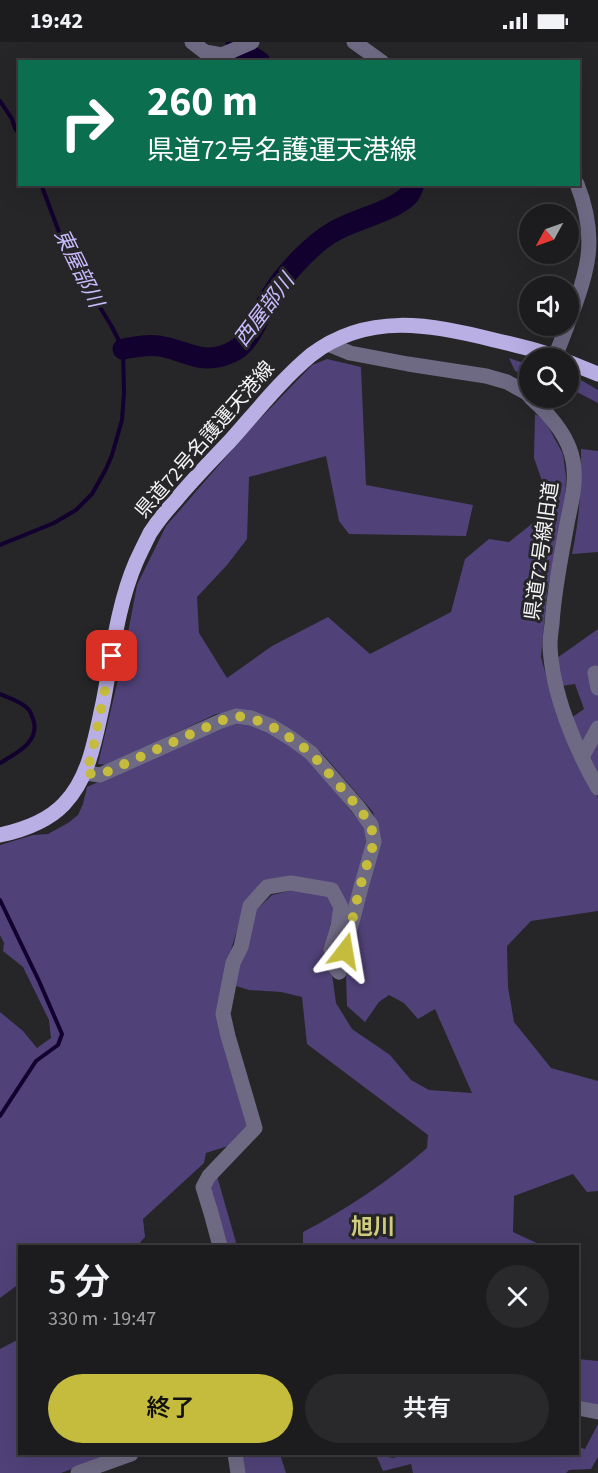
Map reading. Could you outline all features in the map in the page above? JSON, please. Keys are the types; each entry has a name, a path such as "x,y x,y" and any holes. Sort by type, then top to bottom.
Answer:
{"main road":[{"name":"県道72号名護運天港線","path":"0,835 20,830 47,817 64,805 85,773 91,758 124,597 150,532 183,491 312,354 328,344 372,327 411,324 459,331 528,348"},
{"name":"県道72号名護運天港線","path":"579,366 598,374"}],"street":[{"path":"192,42 205,52 222,55 252,42"},
{"path":"354,42 379,60"},
{"path":"578,186 586,200 592,219 594,240 592,256 579,293"},
{"name":"県道72号線旧道","path":"328,344 351,353 486,376 507,382 519,389"},
{"name":"県道72号線旧道","path":"541,408 554,421 563,436 573,460 575,484 554,595 550,645 555,681 582,757 598,788"},
{"path":"595,673 598,688"},
{"path":"85,773 100,775 220,721 236,716 251,718 271,726 311,753 371,825 374,842 360,887 339,972 334,966 331,950 341,907 332,890 291,883 267,887 250,906 241,946 233,963 223,1014 255,1128 209,1176 202,1187 220,1245"},
{"path":"582,757 598,728"},
{"path":"579,1408 598,1412"},
{"path":"78,1473 128,1455"},
{"path":"235,1455 238,1473"}],"shaded area":[{"path":"509,358 519,362 519,373 515,371"},
{"path":"327,359 361,367 366,485 473,505 466,536 349,534 339,521 326,456 249,477 247,539 227,565 197,597 199,633 227,678 272,646 328,617 370,654 451,612 465,559 489,539 509,542 538,519 547,495 534,458 535,414 544,419 563,454 566,477 565,511 547,592 541,657 557,716 582,772 598,798 598,911 531,921 507,946 508,987 514,1022 551,1068 598,1081 598,1191 587,1192 573,1174 514,1196 513,1232 541,1245 303,1245 303,1232 352,1204 398,1172 427,1148 428,1135 307,1044 302,997 281,992 249,990 236,986 239,964 255,911 272,895 294,890 328,895 334,910 325,946 336,1003 352,1029 390,1055 411,1080 429,1090 472,1093 435,1009 418,1019 404,1003 389,995 379,1002 365,1022 347,1006 346,976 369,877 381,842 373,812 321,752 277,721 237,711 216,714 108,765 98,764 124,654 137,585 166,526 252,427 312,365"},
{"path":"579,379 598,390 598,403 579,393"},
{"path":"581,449 598,451 598,552 572,554 580,502"},
{"path":"598,629 598,776 571,718 584,709 575,684 561,686 557,658"},
{"path":"233,722 266,728 307,757 364,827 369,840 350,913 335,885 268,881 241,917 222,993 249,1126 231,1145 206,1153 204,1163 143,1219 145,1237 138,1245 18,1245 18,1285 0,1298 0,1012 23,1031 37,1048 51,1038 49,1020 23,967 3,951 4,943 0,935 0,845 33,835 48,834 68,823 78,815 87,787"},
{"path":"217,1176 237,1245 225,1245 209,1186"},
{"path":"18,1340 18,1455 112,1455 61,1473 0,1473 0,1349"},
{"path":"579,1359 598,1361 598,1405 579,1400"},
{"path":"598,1424 598,1457 591,1469 569,1470 566,1473 413,1473 411,1464 383,1471 376,1455 394,1458 399,1455 579,1455 579,1447 585,1449"},
{"path":"242,1455 280,1455 286,1473 245,1473"}],"waterway":[{"name":"西屋部川","path":"236,42 257,60"},
{"name":"東屋部川","path":"0,101 18,132"},
{"path":"0,545 54,523 76,510 92,494 112,455 122,420 123,349 98,304 87,292 59,232 42,186"},
{"name":"西屋部川","path":"123,349 154,345 202,358 220,357 230,353 250,335 277,286 308,251 342,227 392,207 409,195 413,186"},
{"path":"0,694 26,707 31,713 35,727 31,740 0,763"},
{"path":"0,900 62,1034 58,1045 36,1061 0,1116"}],"district":[{"name":"旭川","path":"373,1227"}],"route":[{"path":"112,656 91,758 85,773 100,775 236,716 251,718 271,726 311,753 358,807 371,825 374,842 360,887 345,951"}]}
